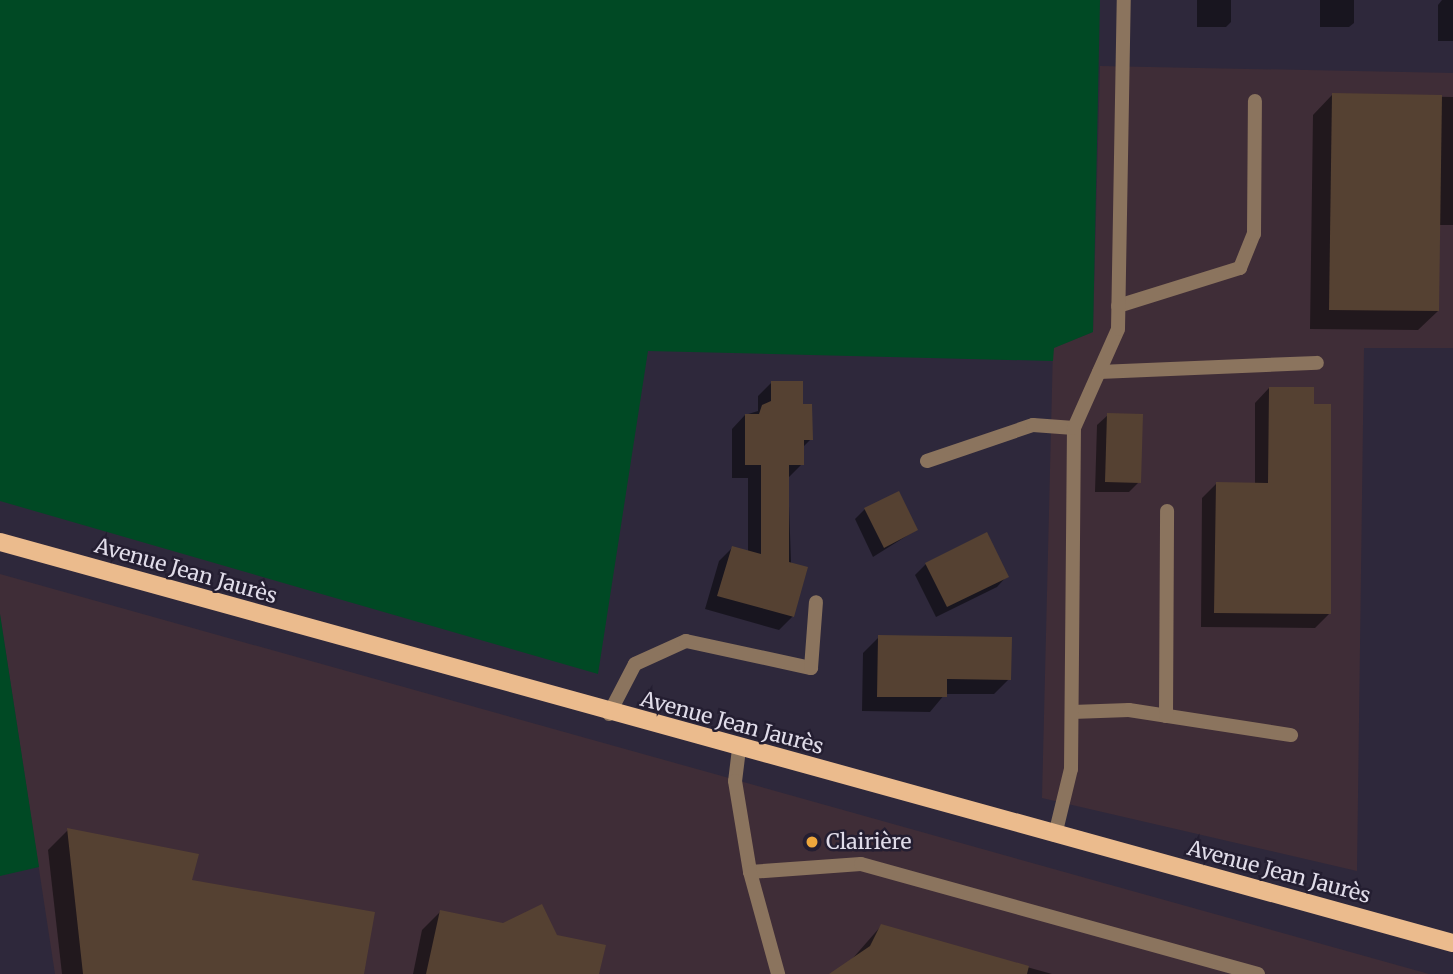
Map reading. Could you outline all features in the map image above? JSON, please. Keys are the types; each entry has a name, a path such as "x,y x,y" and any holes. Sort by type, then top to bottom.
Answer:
{"main road":[{"name":"Avenue Jean Jaurès","path":"0,542 739,749 1453,943"}],"street":[{"path":"1055,835 1071,769 1074,428 1118,329 1124,0"},
{"path":"1118,306 1240,268 1254,234 1255,101"},
{"path":"1099,372 1317,363"},
{"path":"927,461 1033,425 1074,428"},
{"path":"1166,716 1167,511"},
{"path":"609,713 635,664 686,640 811,668 816,602"},
{"path":"1072,712 1129,710 1291,735"},
{"path":"739,749 735,781 750,872 778,974"},
{"path":"750,872 861,864 1258,974"}],"shaded area":[{"path":"1100,66 1453,73 1453,348 1364,348 1357,871 1042,798 1053,348 1093,332"},
{"path":"0,574 1429,974 55,974 0,614"}],"green space":[{"path":"0,0 1100,0 1093,332 1054,348 1053,361 648,351 598,674 0,501"},
{"path":"0,614 39,867 0,876"}],"building":[{"path":"1332,93 1442,95 1439,311 1329,310"},
{"path":"771,381 803,381 803,404 812,404 813,440 804,440 804,465 789,465 789,562 808,567 794,617 717,596 732,546 761,554 761,465 745,465 745,414 759,414 762,405 771,401"},
{"path":"1269,387 1314,387 1314,404 1331,404 1331,614 1214,613 1216,482 1268,483"},
{"path":"1107,413 1143,414 1141,483 1105,482"},
{"path":"899,491 918,530 884,548 864,508"},
{"path":"987,532 1009,577 947,607 925,563"},
{"path":"878,635 1012,637 1011,680 947,679 947,697 877,697"},
{"path":"67,828 199,854 192,880 375,912 364,974 83,974"},
{"path":"542,904 557,935 606,945 599,974 426,974 440,910 503,923"},
{"path":"881,924 1029,966 1027,974 829,974 870,946"}],"place":[{"name":"Clairière","path":"812,842"}]}
